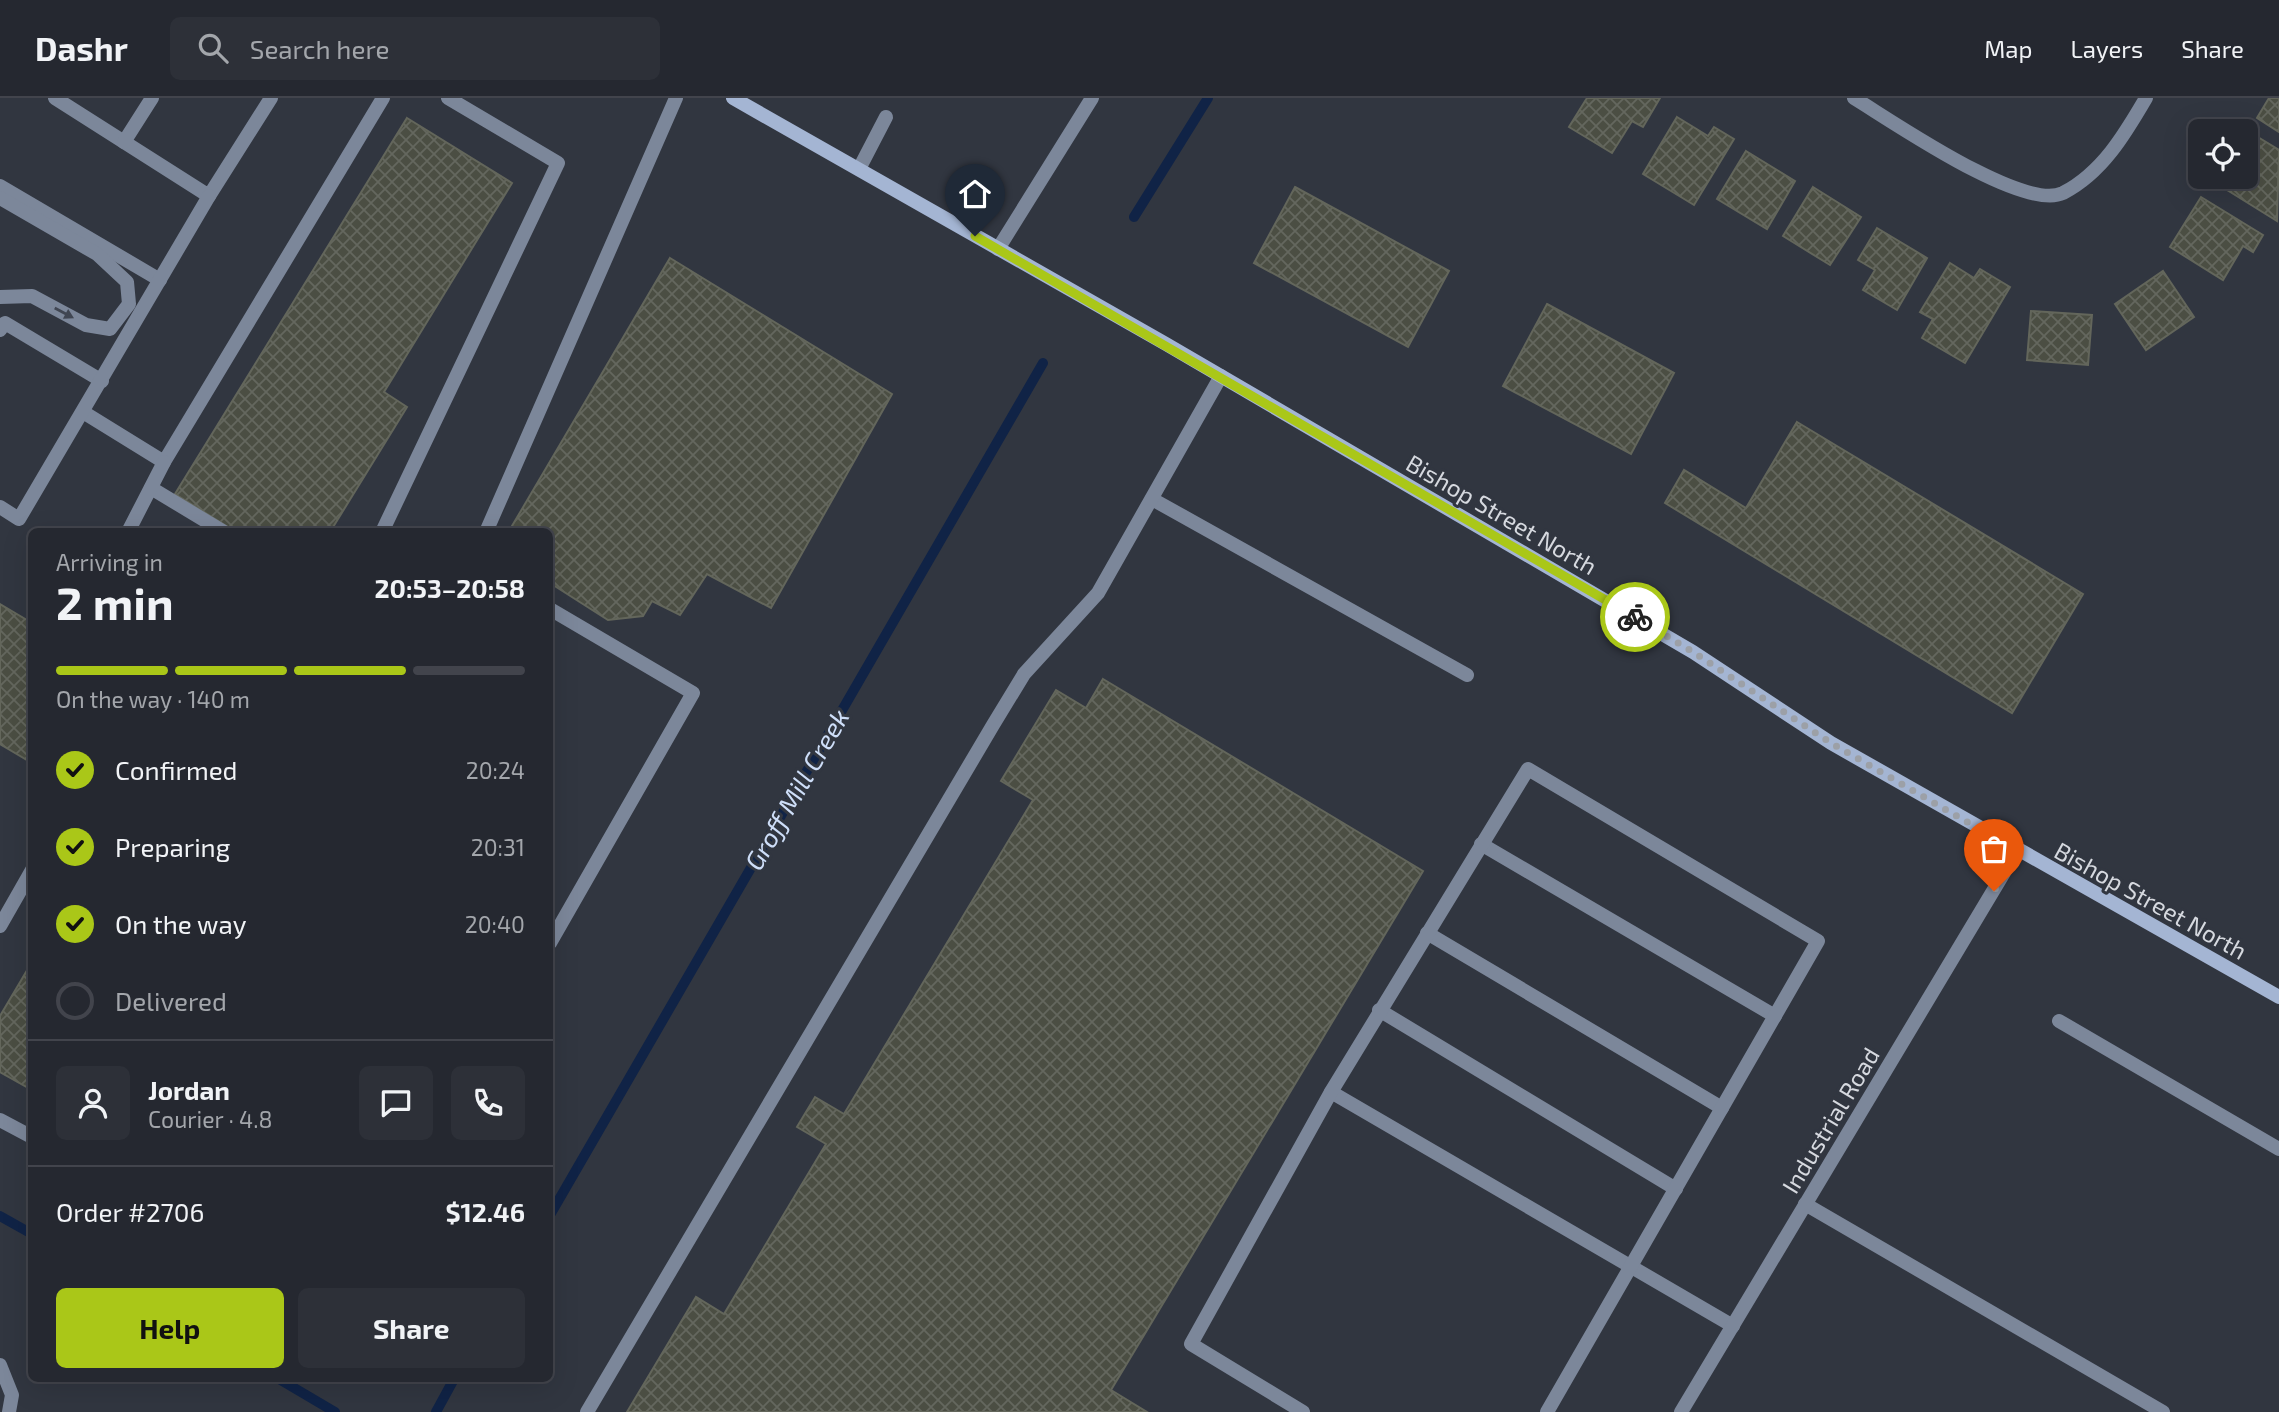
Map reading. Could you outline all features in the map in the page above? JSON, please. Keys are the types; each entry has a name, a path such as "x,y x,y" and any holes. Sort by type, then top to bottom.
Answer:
{"main road":[{"name":"Bishop Street North","path":"733,98 1221,376 1693,652 1831,743 2017,851 2279,997"}],"street":[{"path":"55,98 209,196"},
{"path":"124,142 152,98"},
{"path":"0,507 19,519 209,196 271,98"},
{"path":"130,528 164,462 383,98"},
{"path":"384,528 558,163 448,98"},
{"path":"488,528 676,98"},
{"path":"998,249 1092,98"},
{"path":"1854,98 1966,166 2020,192 2061,194 2101,166 2146,98"},
{"path":"859,169 886,117"},
{"path":"0,186 160,280"},
{"path":"0,198 97,254 127,282 130,304 110,329 86,325 32,296 0,297"},
{"path":"0,330 5,323 102,381"},
{"path":"587,1412 1024,674 1098,593 1221,376"},
{"path":"83,412 164,462"},
{"path":"151,488 218,528"},
{"path":"1152,499 1467,675"},
{"path":"553,611 693,693 553,938"},
{"path":"1303,1412 1191,1344 1379,1010 1528,769 1818,941 1547,1412"},
{"path":"1481,844 1775,1016"},
{"name":"Industrial Road","path":"1681,1412 2017,851"},
{"path":"0,926 28,877"},
{"path":"1427,933 1722,1108"},
{"path":"1379,1010 1676,1189"},
{"path":"2059,1021 2279,1149"},
{"path":"1331,1092 1733,1326"},
{"path":"0,1119 28,1134"},
{"path":"1805,1204 2163,1412"},
{"path":"0,1365 12,1395 9,1412"}],"building":[{"path":"1587,98 1660,98 1643,127 1632,121 1612,153 1569,127"},
{"path":"2269,98 2279,98 2279,132 2257,118"},
{"path":"1677,117 1708,136 1714,127 1734,139 1694,205 1643,174"},
{"path":"407,118 512,183 384,392 407,407 332,528 230,528 175,494"},
{"path":"2258,137 2279,150 2277,221 2225,189 2258,189"},
{"path":"1746,151 1795,181 1767,229 1717,199"},
{"path":"1295,187 1449,271 1408,347 1254,263"},
{"path":"1813,187 1861,217 1830,265 1783,236"},
{"path":"2201,197 2263,235 2253,252 2243,246 2223,280 2170,247"},
{"path":"1877,228 1927,258 1897,310 1863,290 1875,270 1858,260"},
{"path":"670,258 892,394 771,608 707,574 680,615 652,601 643,616 608,620 553,585 553,528 512,526"},
{"path":"1950,263 1974,278 1980,269 2010,287 1965,363 1922,338 1933,319 1920,312"},
{"path":"2163,271 2194,317 2146,350 2115,304"},
{"path":"1547,304 1674,373 1631,454 1503,386"},
{"path":"2031,311 2092,315 2088,365 2027,360"},
{"path":"1797,422 2083,594 2012,713 1665,503 1684,470 1746,508"},
{"path":"0,604 28,621 28,761 0,744"},
{"path":"1103,679 1423,871 1111,1390 1147,1412 627,1412 696,1297 724,1314 826,1144 797,1127 815,1097 844,1114 1033,800 1001,781 1056,690 1086,708"},
{"path":"28,969 28,1088 0,1072 0,1016"}],"waterway":[{"name":"Groff Mill Creek","path":"1134,217 1208,98"},
{"name":"Groff Mill Creek","path":"553,1210 1043,363"},
{"path":"0,1216 28,1232"},
{"path":"284,1382 335,1412"},
{"name":"Groff Mill Creek","path":"436,1412 452,1382"}],"way so far":[{"path":"1635,617 1831,743 2017,851 1994,891"}],"route":[{"path":"975,236 1635,617"}]}
